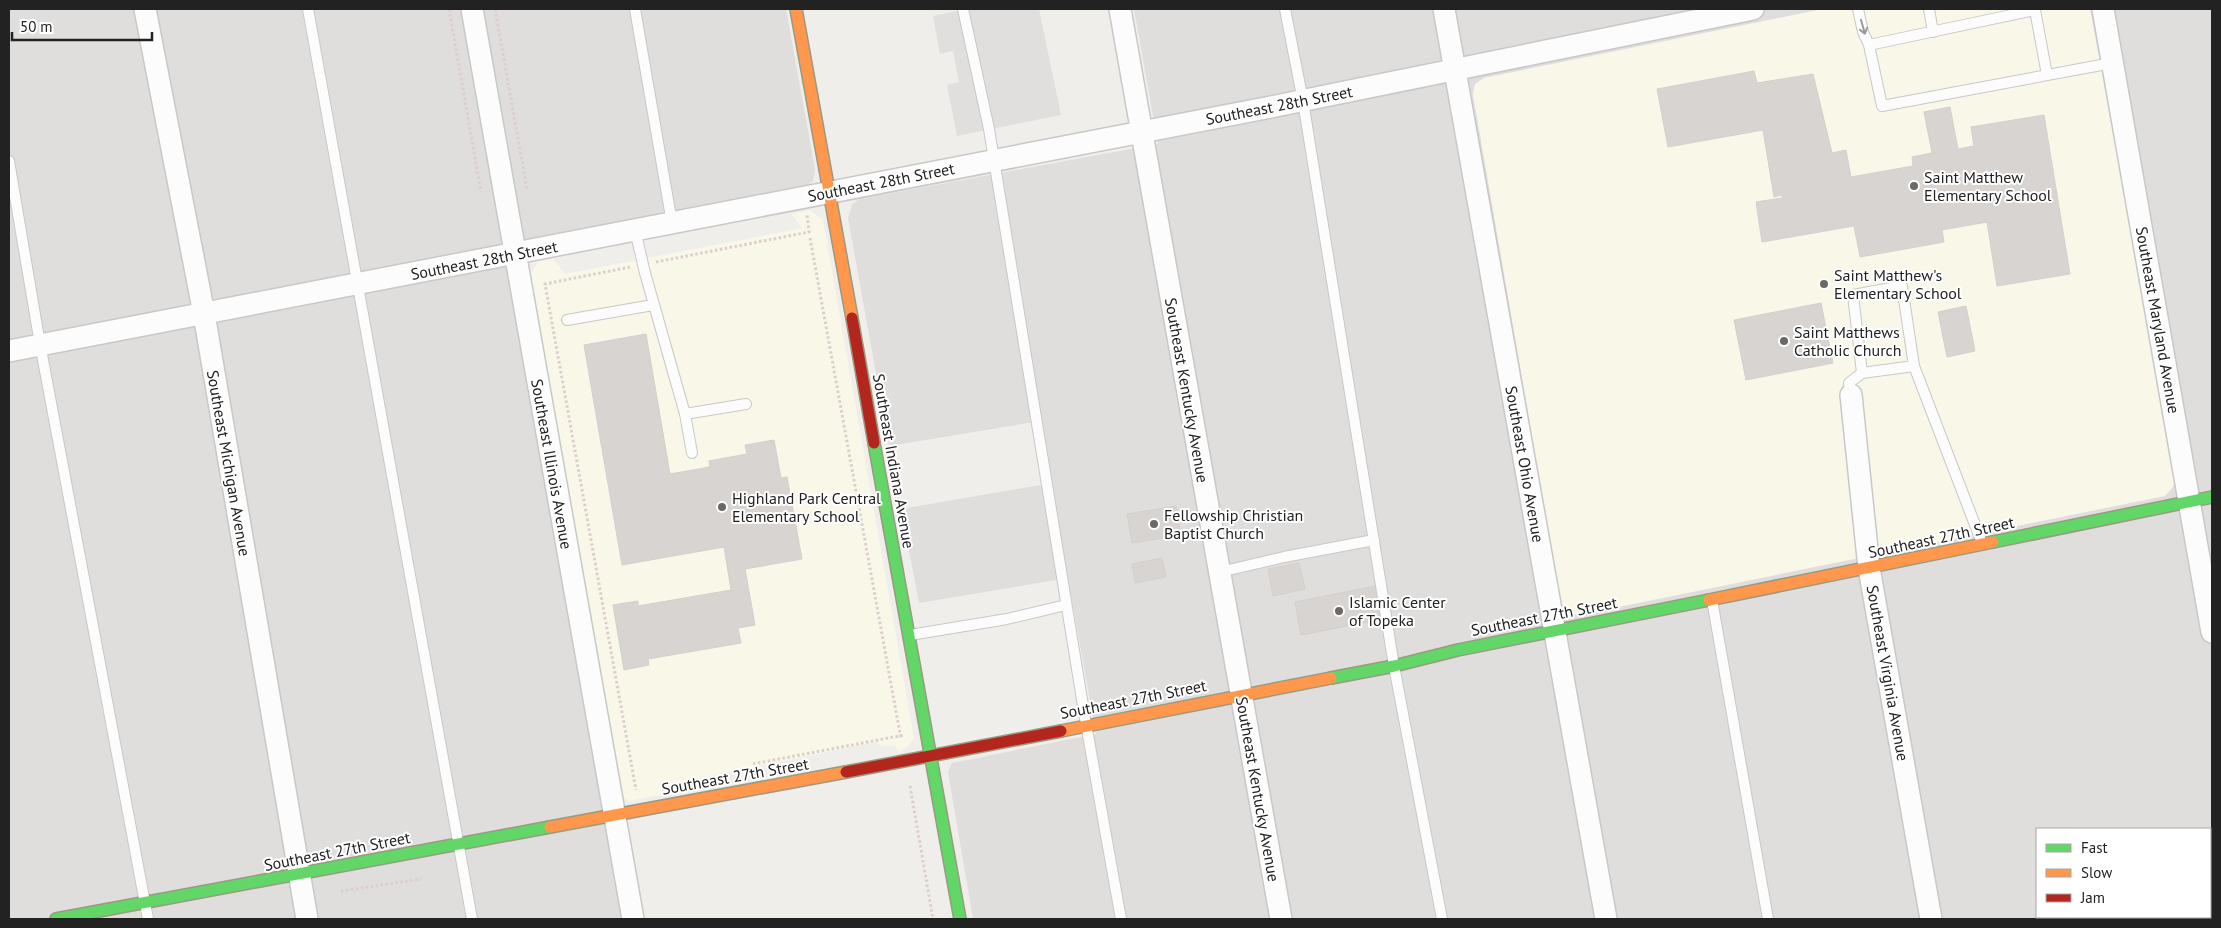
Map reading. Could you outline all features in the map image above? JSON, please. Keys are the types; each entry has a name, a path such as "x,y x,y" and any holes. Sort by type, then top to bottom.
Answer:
{"street":[{"name":"Southeast Michigan Avenue","path":"144,9 204,314 307,919"},
{"name":"Southeast Illinois Avenue","path":"472,9 633,919"},
{"name":"Southeast Indiana Avenue","path":"796,9 960,919"},
{"name":"Southeast Kentucky Avenue","path":"1120,9 1281,919"},
{"name":"Southeast Ohio Avenue","path":"1444,9 1606,919"},
{"name":"Southeast 28th Street","path":"9,351 1303,101 1753,9"},
{"name":"Southeast Maryland Avenue","path":"2103,9 2212,632"},
{"name":"Southeast Virginia Avenue","path":"1851,395 1869,568 1931,919"},
{"name":"Southeast 27th Street","path":"56,919 932,756 1086,724 1394,666 1458,650 1869,568 2212,496"}],"lane":[{"path":"308,9 472,919"},
{"path":"635,9 672,223"},
{"path":"963,9 989,128 1066,605 1121,919"},
{"path":"1285,9 1303,101 1394,666 1442,919"},
{"path":"1858,9 1863,32 1870,44 1882,106 2112,63"},
{"path":"1928,9 1933,32"},
{"path":"1870,44 2034,10 2047,75"},
{"path":"9,161 40,344 148,919"},
{"path":"635,230 653,305 685,414 692,453"},
{"path":"1862,373 1853,295 1902,286 1914,366 1983,544"},
{"path":"567,320 653,305"},
{"path":"1851,395 1849,383 1862,373 1914,366"},
{"path":"685,414 746,404"},
{"path":"1220,572 1284,557 1374,540"},
{"path":"1712,600 1768,919"},
{"path":"909,636 1006,619 1066,605"}],"path":[{"path":"449,9 481,192"},
{"path":"495,9 527,189"},
{"path":"638,810 545,284 809,232 804,197"},
{"path":"810,238 901,736"},
{"path":"910,786 933,919"}],"shaded area":[{"path":"9,9 786,9 815,169 813,181 805,187 502,246 624,919 9,919"},
{"path":"967,9 1039,9 1061,115 957,136 947,85 959,82 953,51 940,54 933,16"},
{"path":"1134,9 1823,9 1484,78 1475,84 1473,94 1561,602 1569,613 2176,474 2090,9 2212,9 2212,919 973,919 948,772 952,763 1096,734 1068,578 919,603 901,509 1052,483 1041,421 889,446 848,218 852,205 859,199 1158,144"},
{"name":"Saint Matthew's Elementary School","path":"1823,9 2090,9 2176,474 2173,487 2165,496 1579,615 1569,613 1561,602 1473,94 1475,84 1484,78"},
{"name":"Highland Park Central Elementary School","path":"810,210 823,220 914,738 908,746 899,752 895,746 881,746 876,742 680,782 688,790 629,801 623,793 530,275 538,262 553,259 565,274 802,228 791,214"}],"building":[{"name":"Saint Matthew Elementary School","path":"1754,71 1757,83 1813,74 1832,153 1846,150 1851,177 1913,166 1912,157 1932,153 1924,112 1950,107 1958,149 1974,146 1971,127 2044,115 2070,274 1997,286 1987,222 1942,230 1944,242 1860,257 1854,226 1762,242 1756,202 1782,198 1782,195 1774,197 1763,130 1668,147 1657,89"},
{"name":"Saint Matthews Catholic Church","path":"1821,303 1833,363 1746,380 1734,320"},
{"path":"1966,306 1975,351 1947,357 1938,312"},
{"name":"Highland Park Central Elementary School","path":"646,334 670,474 710,467 709,461 747,454 745,445 774,440 781,478 787,477 802,559 745,569 755,625 738,628 741,643 648,659 649,665 624,670 613,605 638,601 638,606 731,590 724,547 622,565 584,345"},
{"name":"Fellowship Christian Baptist Church","path":"1176,506 1181,535 1132,543 1127,514"},
{"path":"1162,558 1166,577 1135,583 1132,564"},
{"path":"1299,563 1305,589 1273,596 1268,569"},
{"name":"Islamic Center of Topeka","path":"1376,586 1383,619 1301,635 1295,602"}],"traffic: fast":[{"path":"874,443 960,919"},
{"path":"1993,542 2212,497"},
{"path":"1331,678 1394,666 1458,650 1709,600"},
{"path":"56,919 550,827"}],"traffic: slow":[{"path":"796,9 852,318"},
{"path":"1709,600 1993,542"},
{"path":"1061,731 1331,678"},
{"path":"550,827 846,772"}],"traffic: jam":[{"path":"852,318 874,443"},
{"path":"846,772 1061,731"}],"place":[{"name":"Saint Matthew Elementary School","path":"1914,186"},
{"name":"Saint Matthew's Elementary School","path":"1824,284"},
{"name":"Saint Matthews Catholic Church","path":"1784,341"},
{"name":"Highland Park Central Elementary School","path":"722,507"},
{"name":"Fellowship Christian Baptist Church","path":"1154,524"},
{"name":"Islamic Center of Topeka","path":"1339,611"}]}
